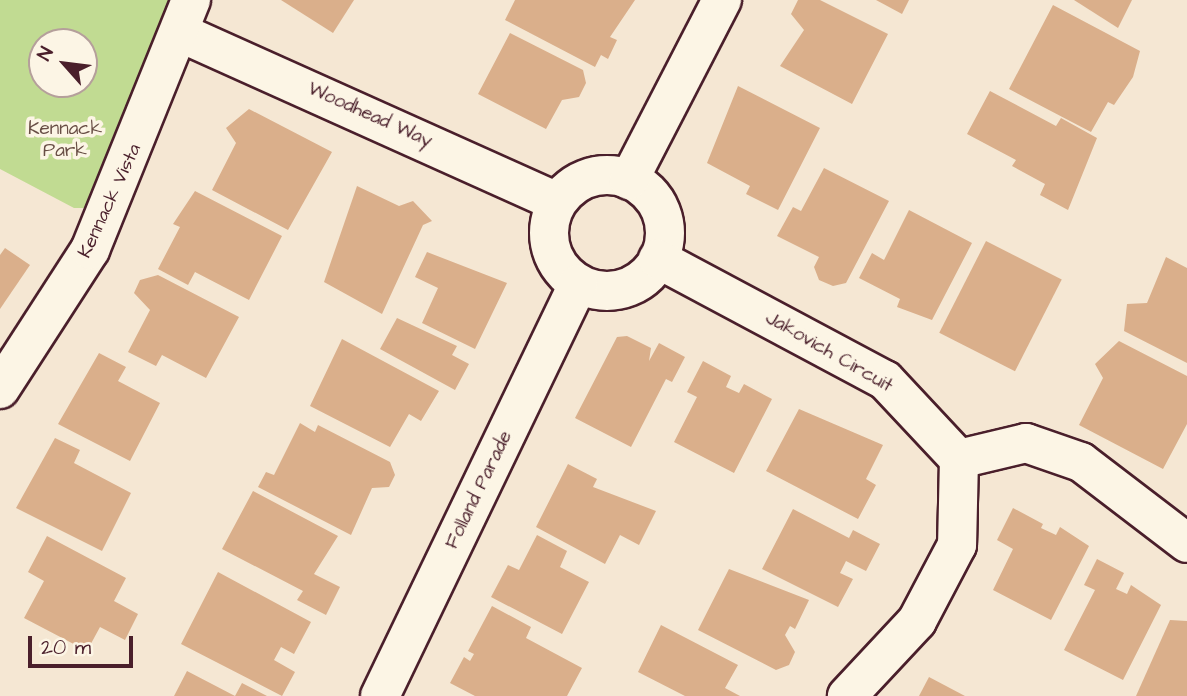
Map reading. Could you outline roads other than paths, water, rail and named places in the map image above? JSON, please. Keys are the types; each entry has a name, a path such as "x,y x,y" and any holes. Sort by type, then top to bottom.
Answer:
{"street":[{"path":"629,180 722,0"},
{"name":"Woodhead Way","path":"186,17 557,202"},
{"name":"Kennack Vista","path":"0,389 90,250 186,17"},
{"path":"596,175 629,180 655,200 664,219 658,259 637,283 618,290 578,284 554,259 548,240 557,202 577,182 596,175"},
{"name":"Jakovich Circuit","path":"658,259 885,380 960,459"},
{"name":"Folland Parade","path":"380,696 578,284"},
{"path":"847,696 917,621 957,545 960,459 1026,443 1081,462 1187,543"}],"park label":[{"name":"Kennack Park","path":"65,140"}]}
